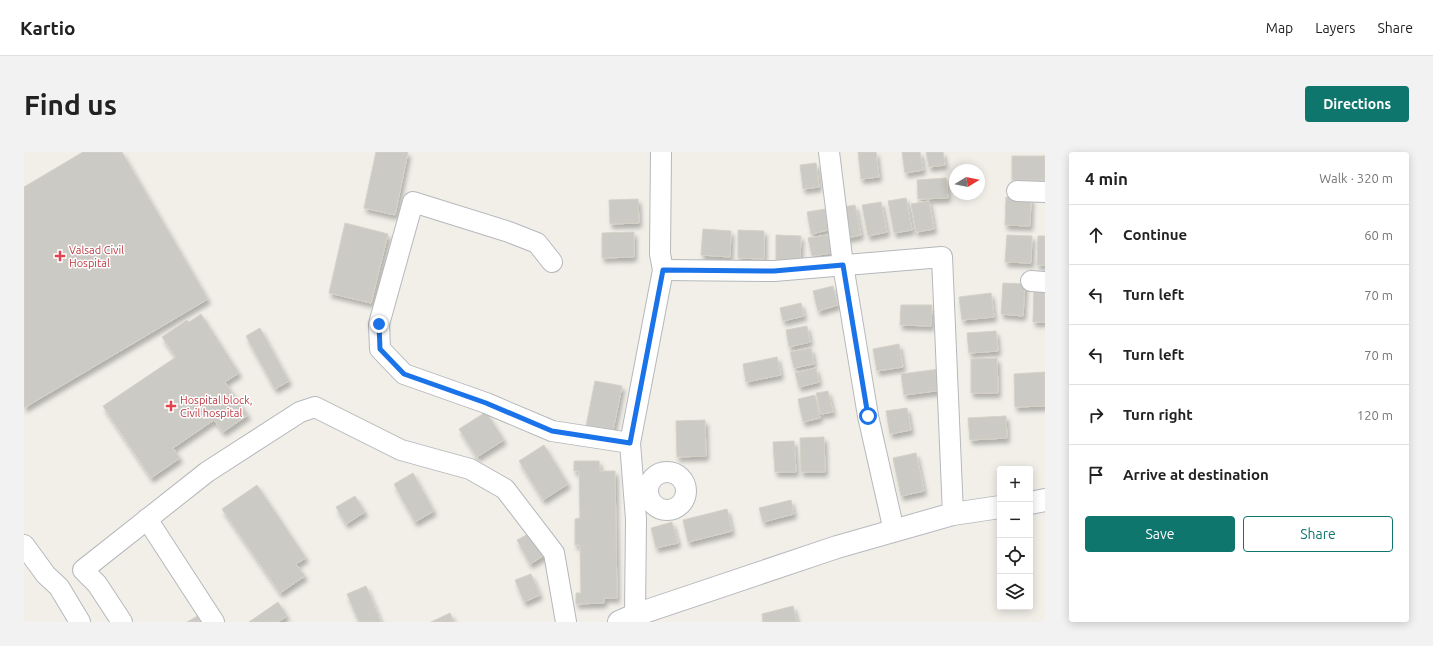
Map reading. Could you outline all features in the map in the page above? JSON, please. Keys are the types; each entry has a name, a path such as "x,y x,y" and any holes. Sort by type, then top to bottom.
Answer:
{"street":[{"path":"661,152 660,254 663,270 630,443 636,519 627,618 837,547 953,514 997,507"},
{"path":"828,152 843,265 868,416 894,531"},
{"path":"1017,191 1045,192"},
{"path":"552,262 537,243 509,232 413,202 379,324 380,349 404,374 486,403 552,431 630,443"},
{"path":"663,270 774,271 942,257 953,514"},
{"path":"122,622 97,584 83,570 207,472 300,412 315,407 401,450 470,468 505,489 554,553 566,622"},
{"path":"1033,502 1045,500"},
{"path":"147,519 214,622"},
{"path":"24,545 46,575 59,587 80,622"}],"building":[{"path":"83,152 122,152 208,299 24,408 24,187"},
{"path":"376,152 408,152 395,215 364,208"},
{"path":"858,152 876,152 879,177 861,179"},
{"path":"902,152 920,152 923,170 905,173"},
{"path":"926,152 943,152 945,165 929,167"},
{"path":"1012,156 1045,156 1045,180 1012,180"},
{"path":"816,163 819,187 803,189 800,165"},
{"path":"946,178 948,198 918,199 917,180"},
{"path":"1006,197 1031,198 1030,226 1005,225"},
{"path":"906,198 912,230 894,233 888,201"},
{"path":"638,199 639,223 610,224 609,200"},
{"path":"929,201 934,229 916,232 911,204"},
{"path":"881,202 887,232 868,236 862,205"},
{"path":"855,205 861,235 842,239 837,208"},
{"path":"825,209 828,230 811,234 807,212"},
{"path":"345,223 388,234 371,303 329,293"},
{"path":"703,229 731,231 730,257 701,255"},
{"path":"738,230 764,231 764,259 738,258"},
{"path":"634,232 634,257 602,258 602,233"},
{"path":"776,235 801,236 800,260 776,260"},
{"path":"828,235 831,253 812,256 808,238"},
{"path":"1007,235 1032,236 1031,263 1005,262"},
{"path":"1038,236 1045,236 1045,265 1037,265"},
{"path":"1003,283 1025,284 1023,316 1001,314"},
{"path":"833,286 838,305 818,311 813,291"},
{"path":"1034,288 1045,288 1045,322 1033,322"},
{"path":"991,293 994,317 962,320 959,297"},
{"path":"801,303 804,316 783,321 780,308"},
{"path":"901,305 932,305 931,326 900,325"},
{"path":"201,314 239,373 225,382 248,415 223,432 214,420 173,448 180,458 151,478 103,406 176,357 162,337 187,320 189,322"},
{"path":"807,326 810,342 789,347 786,330"},
{"path":"260,328 289,381 275,389 246,336"},
{"path":"996,331 998,351 969,353 967,333"},
{"path":"899,344 903,367 877,371 873,349"},
{"path":"811,348 814,364 794,368 790,352"},
{"path":"777,357 781,375 746,382 743,364"},
{"path":"997,358 998,393 971,393 971,359"},
{"path":"816,368 819,382 799,387 795,373"},
{"path":"940,369 943,390 904,395 901,374"},
{"path":"1045,372 1045,406 1015,407 1014,374"},
{"path":"595,381 622,386 612,436 585,431"},
{"path":"828,391 833,412 821,414 816,393"},
{"path":"815,395 820,418 803,422 798,399"},
{"path":"907,408 911,430 890,434 886,411"},
{"path":"486,412 504,440 477,457 459,429"},
{"path":"1006,416 1007,438 970,440 968,418"},
{"path":"705,420 706,456 677,457 676,421"},
{"path":"824,437 825,472 801,472 800,438"},
{"path":"794,441 796,472 775,472 773,442"},
{"path":"544,445 568,484 543,500 519,461"},
{"path":"916,453 924,491 901,496 893,458"},
{"path":"574,461 599,461 600,471 615,471 617,598 604,598 604,603 576,604 576,593 581,593 580,545 575,545 575,519 580,518 579,471 574,471"},
{"path":"413,473 434,511 415,522 394,484"},
{"path":"257,485 306,558 296,564 305,576 280,593 222,509"},
{"path":"355,496 365,512 346,524 336,507"},
{"path":"791,500 794,514 763,522 759,508"},
{"path":"727,509 732,531 688,542 683,520"},
{"path":"672,522 678,543 656,548 651,528"},
{"path":"532,532 545,555 530,564 517,540"},
{"path":"531,574 540,595 524,602 515,580"},
{"path":"366,586 381,622 359,622 347,594"},
{"path":"278,602 287,616 278,622 249,622"},
{"path":"793,606 797,622 763,622 762,614"},
{"path":"450,613 454,622 431,622"},
{"path":"201,614 206,622 187,622"}],"place":[{"name":"Valsad Civil Hospital","path":"60,256"},
{"name":"Hospital block, Civil hospital","path":"171,406"}],"route":[{"path":"379,324 380,349 404,374 486,403 552,431 630,443 663,270 774,271 843,265 868,416"}]}
